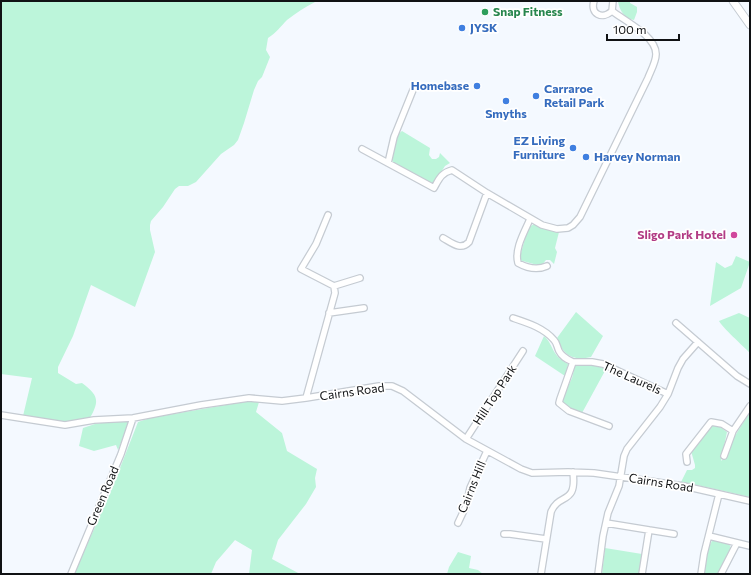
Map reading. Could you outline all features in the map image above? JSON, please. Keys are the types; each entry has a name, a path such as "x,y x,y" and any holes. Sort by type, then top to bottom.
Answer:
{"main road":[{"path":"733,1 750,25"}],"street":[{"path":"594,1 593,8 596,14 603,16 612,11"},
{"path":"612,1 612,11"},
{"path":"362,149 434,188 440,177 445,172 452,170 487,193 542,225 563,230 568,228 580,217 648,78 655,57 655,46 647,36 612,11"},
{"path":"388,163 398,126 413,90"},
{"path":"443,238 457,246 466,246 469,242 487,193"},
{"path":"328,215 316,244 301,269 334,286 360,278"},
{"path":"530,219 518,249 518,263 540,269 547,266"},
{"path":"306,398 335,293 334,286"},
{"path":"329,313 364,308"},
{"path":"513,318 525,322 548,334 556,341 559,352 564,358 573,362 559,403 569,411 609,426"},
{"path":"676,323 737,376 750,384"},
{"path":"598,574 603,536 608,514 619,486 624,456 627,449 660,407 668,394 683,359 698,342"},
{"name":"Hill Top Park","path":"466,439 523,350"},
{"name":"The Laurels","path":"573,362 592,362 603,364 668,394"},
{"name":"Cairns Road","path":"1,416 65,425 94,420 133,418 201,405 249,398 282,401 379,386 392,386 403,391 466,439 521,469 532,473 594,473 684,486 750,501"},
{"path":"724,456 733,431 750,406"},
{"name":"Green Road","path":"70,574 121,454 133,418"},
{"path":"687,462 686,454 711,422 722,424 733,431"},
{"name":"Cairns Hill","path":"458,523 466,506 470,488 487,451"},
{"path":"542,574 546,539 552,508 568,497 572,491 573,472"},
{"path":"701,574 719,494"},
{"path":"606,523 674,534"},
{"path":"642,574 649,530"},
{"path":"504,534 546,539"},
{"path":"709,536 750,546"},
{"path":"721,574 736,543"}],"green space":[{"path":"1,1 315,2 287,20 268,38 266,50 270,57 262,77 258,81 254,90 238,140 234,145 221,154 196,182 188,186 179,186 175,189 151,221 150,230 155,252 135,307 91,285 73,336 58,367 58,373 76,384 82,383 96,398 95,407 90,418 65,422 23,416 32,378 1,374"},
{"path":"618,1 630,1 630,3 637,7 634,20 623,14"},
{"path":"402,131 430,148 429,155 432,159 439,157 440,153 450,163 445,166 434,183 431,184 393,163 392,159 397,135"},
{"path":"534,224 559,232 555,248 557,252 554,264 550,260 546,260 541,266 519,260 528,228"},
{"path":"736,256 750,262 741,288 710,306 716,262 725,268 732,265"},
{"path":"576,312 603,336 591,357 579,358 565,353 557,338"},
{"path":"739,313 750,318 750,353 719,321"},
{"path":"544,336 562,361 568,364 565,376 535,356"},
{"path":"592,363 606,369 582,413 569,408 562,403 563,397 572,378 575,366"},
{"path":"249,401 259,402 256,412 282,433 287,451 317,469 315,478 316,487 306,504 278,540 272,559 300,574 249,574 252,550 235,540 216,562 211,574 74,574 111,491 138,422 150,418"},
{"path":"750,412 750,497 681,482 687,470 692,470 695,468 691,451 711,424 716,424 727,432 721,461 728,454 731,442"},
{"path":"133,418 118,450 116,445 94,451 79,446 83,428 95,424"},
{"path":"712,541 719,541 729,544 731,548 718,574 703,574 708,548"},
{"path":"605,548 642,554 639,574 602,574"},
{"path":"458,552 471,556 469,568 478,570 483,574 447,574 449,567"}],"place":[{"name":"Snap Fitness","path":"485,12"},
{"name":"JYSK","path":"462,28"},
{"name":"Homebase","path":"477,86"},
{"name":"Carraroe Retail Park","path":"536,96"},
{"name":"Smyths","path":"506,101"},
{"name":"EZ Living Furniture","path":"573,148"},
{"name":"Harvey Norman","path":"586,157"},
{"name":"Sligo Park Hotel","path":"734,235"}]}
